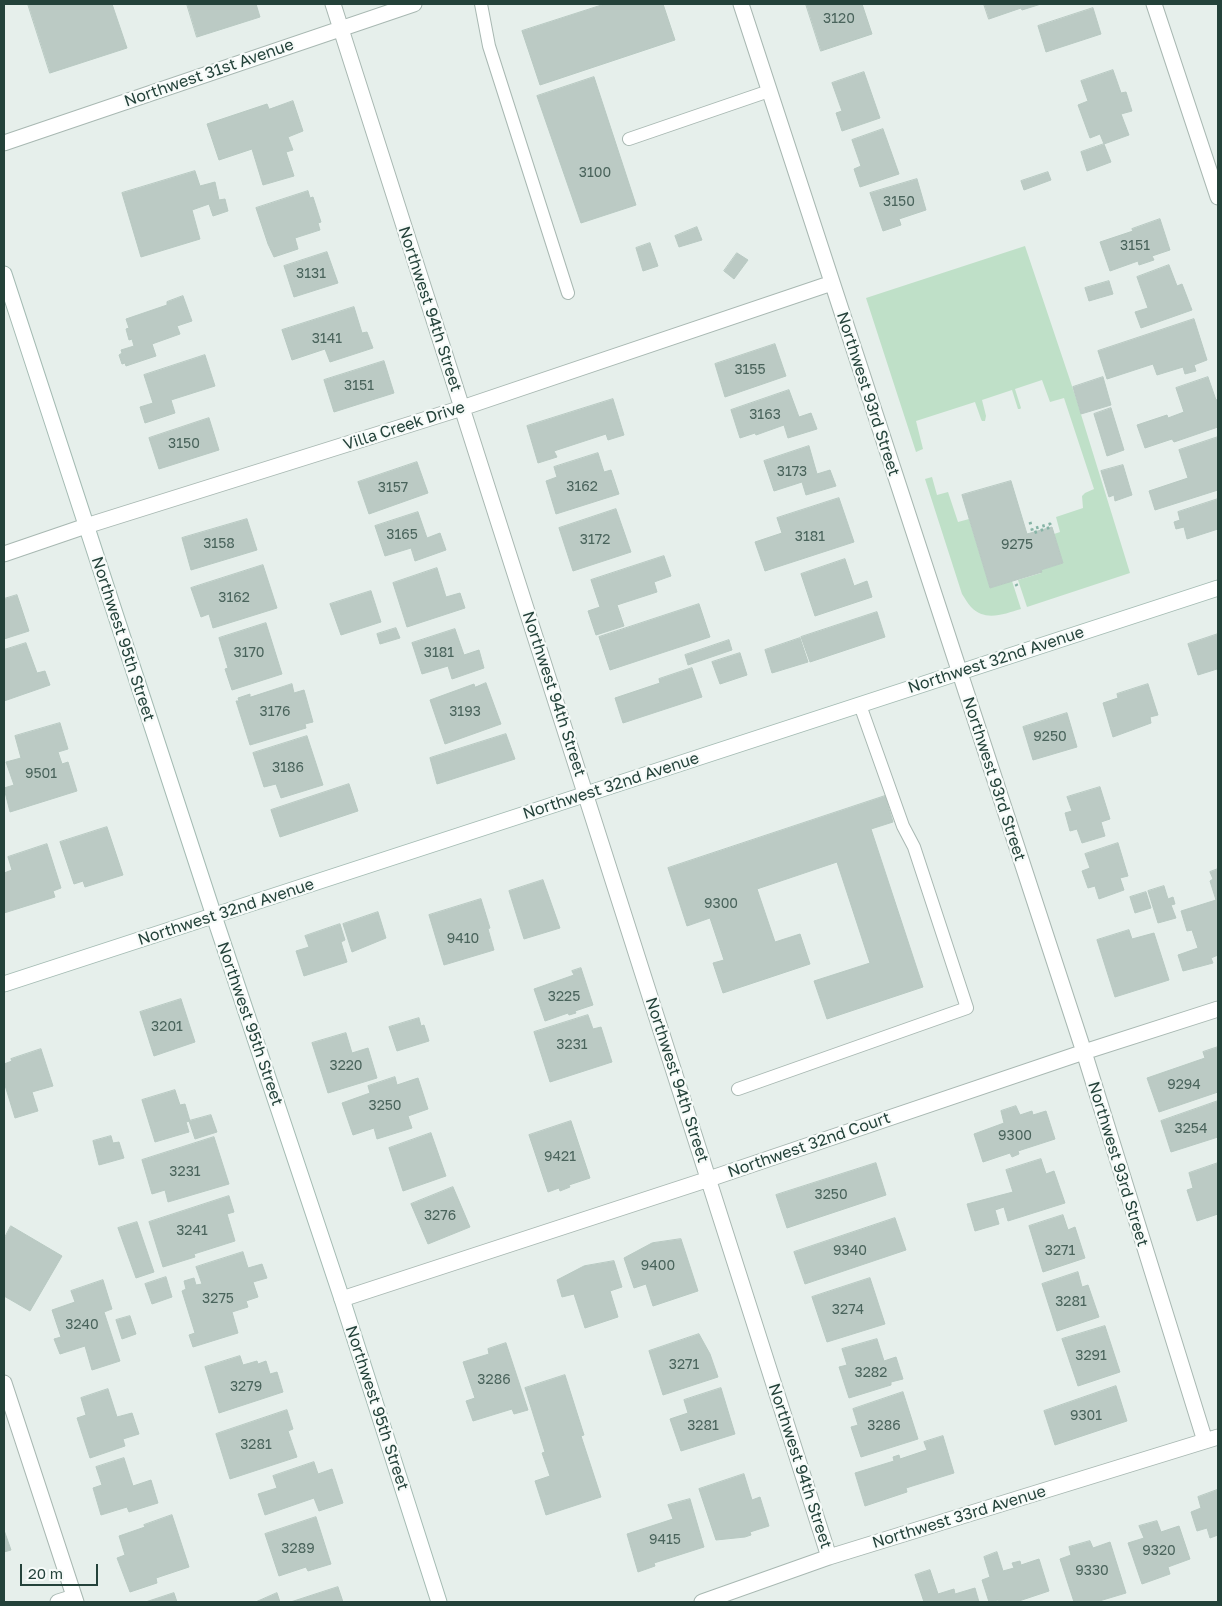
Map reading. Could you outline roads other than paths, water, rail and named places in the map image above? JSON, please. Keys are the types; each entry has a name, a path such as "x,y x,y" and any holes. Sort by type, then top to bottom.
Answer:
{"street":[{"name":"Northwest 94th Street","path":"333,4 829,1556"},
{"name":"Northwest 31st Avenue","path":"4,143 414,4"},
{"name":"Northwest 93rd Street","path":"741,4 1211,1439"},
{"path":"1154,4 1213,162 1218,197"},
{"name":"Northwest 95th Street","path":"4,274 214,916 342,1299 439,1602"},
{"name":"Villa Creek Drive","path":"4,554 86,526 462,408 832,283"},
{"name":"Northwest 32nd Avenue","path":"4,984 1218,588"},
{"name":"Northwest 32nd Court","path":"342,1299 1218,1009"},
{"path":"4,1383 75,1600 58,1602"},
{"name":"Northwest 33rd Avenue","path":"702,1602 829,1556 1211,1439"}],"lane":[{"path":"481,4 489,46 568,292"},
{"path":"629,139 769,91"},
{"path":"738,1089 967,1008 914,847 903,826 860,705"}]}
